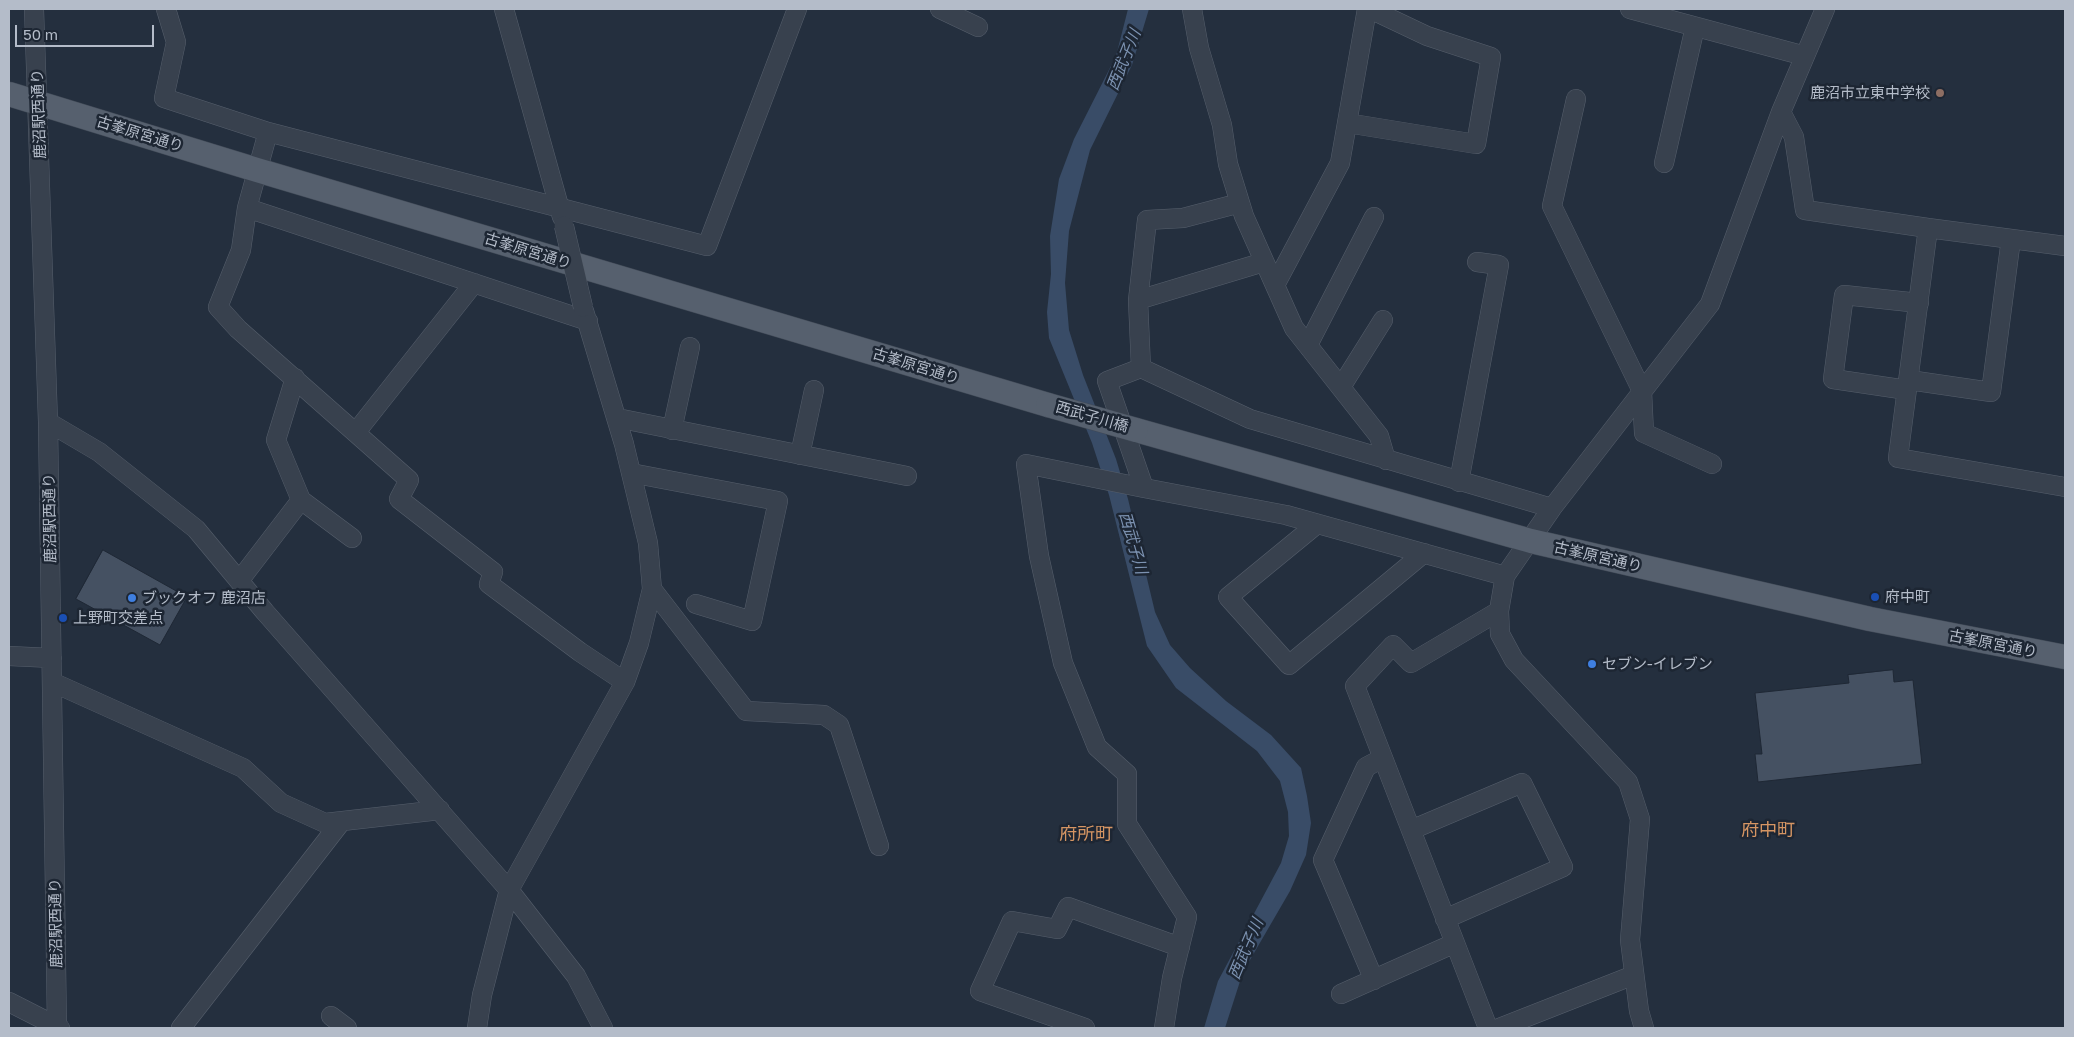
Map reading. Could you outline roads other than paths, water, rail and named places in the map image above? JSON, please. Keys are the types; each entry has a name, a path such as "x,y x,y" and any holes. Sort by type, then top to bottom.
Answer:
{"main road":[{"name":"古峯原宮通り","path":"9,94 257,170 1048,405"},
{"name":"西武子川橋","path":"1048,405 1136,430"},
{"name":"古峯原宮通り","path":"1136,430 1531,541 1870,619 2065,657"}],"street":[{"name":"鹿沼駅西通り","path":"34,9 39,103 48,422 58,1028"},
{"path":"166,9 176,42 164,98 268,132 707,246 797,9"},
{"path":"940,9 978,28"},
{"path":"1192,9 1199,48 1222,125 1228,164 1244,216 1294,328 1379,436 1386,460"},
{"path":"1275,285 1340,163 1347,123 1369,9 1427,36 1491,57 1476,144 1347,123"},
{"path":"1635,9 1805,56"},
{"path":"1644,1028 1639,1011 1630,940 1640,818 1628,782 1514,660 1500,634 1499,611 1505,576 1552,508 1710,304 1780,112 1826,9"},
{"path":"477,1028 482,994 509,890 626,682 639,643 652,588 648,543 617,418 585,314 559,207 502,12"},
{"path":"1664,163 1695,27"},
{"path":"1576,99 1552,206 1642,391 1644,433 1712,464"},
{"path":"1780,112 1794,138 1805,210 2065,246"},
{"path":"268,132 248,208 241,250 218,307 238,329 409,480 399,499 493,572 489,584 580,652 626,682"},
{"path":"1141,368 1138,300 1147,220 1183,218 1240,203"},
{"path":"248,208 474,283 585,314"},
{"path":"1308,345 1374,217"},
{"path":"1928,228 1898,458 2065,487"},
{"path":"1919,303 1844,295 1833,379 1990,392 2011,239"},
{"path":"1138,300 1264,262"},
{"path":"1460,482 1499,266 1477,262"},
{"path":"356,432 474,283"},
{"path":"1341,387 1383,320"},
{"path":"672,430 690,348"},
{"path":"1144,488 1107,381 1141,368 1250,419 1552,508"},
{"path":"295,378 276,440 301,500 352,538"},
{"path":"800,455 814,390"},
{"path":"617,418 907,476"},
{"path":"48,422 99,452 196,529 239,581 509,890 576,976 602,1028"},
{"path":"1164,1028 1187,917 1127,824 1128,774 1097,747 1063,663 1039,556 1026,464 1286,515 1505,576"},
{"path":"631,473 778,501 752,621 696,604"},
{"path":"239,581 301,500"},
{"path":"1318,524 1228,597 1289,665 1424,553"},
{"path":"652,588 746,711 824,715 839,725 879,846"},
{"path":"1488,1028 1355,686 1393,645 1411,663 1499,611"},
{"path":"9,656 52,658"},
{"path":"52,682 243,768 282,803 325,823 440,810"},
{"path":"1374,980 1323,860 1366,767 1383,758"},
{"path":"1411,830 1522,783 1563,867 1446,919"},
{"path":"181,1028 341,822"},
{"path":"1085,1028 980,991 1012,921 1057,929 1068,907 1180,947"},
{"path":"1341,994 1455,944"},
{"path":"1499,1028 1634,976"},
{"path":"9,1002 58,1028"},
{"path":"331,1016 347,1028"}],"water":[{"name":"西武子川","path":"1128,9 1149,9 1132,65 1090,150 1069,231 1065,283 1069,330 1083,375 1116,459 1128,499 1155,612 1170,645 1190,668 1226,701 1271,735 1301,768 1311,823 1306,855 1290,891 1243,972 1225,1028 1204,1028 1218,981 1281,863 1289,836 1288,812 1280,781 1257,751 1176,688 1147,646 1109,495 1092,443 1049,338 1047,312 1051,274 1050,236 1059,179 1074,139 1116,56"}],"place":[{"name":"鹿沼市立東中学校","path":"1940,93"},
{"name":"府中町","path":"1875,597"},
{"name":"ブックオフ 鹿沼店","path":"132,598"},
{"name":"上野町交差点","path":"63,618"},
{"name":"セブン-イレブン","path":"1592,664"}],"district":[{"name":"府中町","path":"1768,830"},
{"name":"府所町","path":"1086,834"}]}
